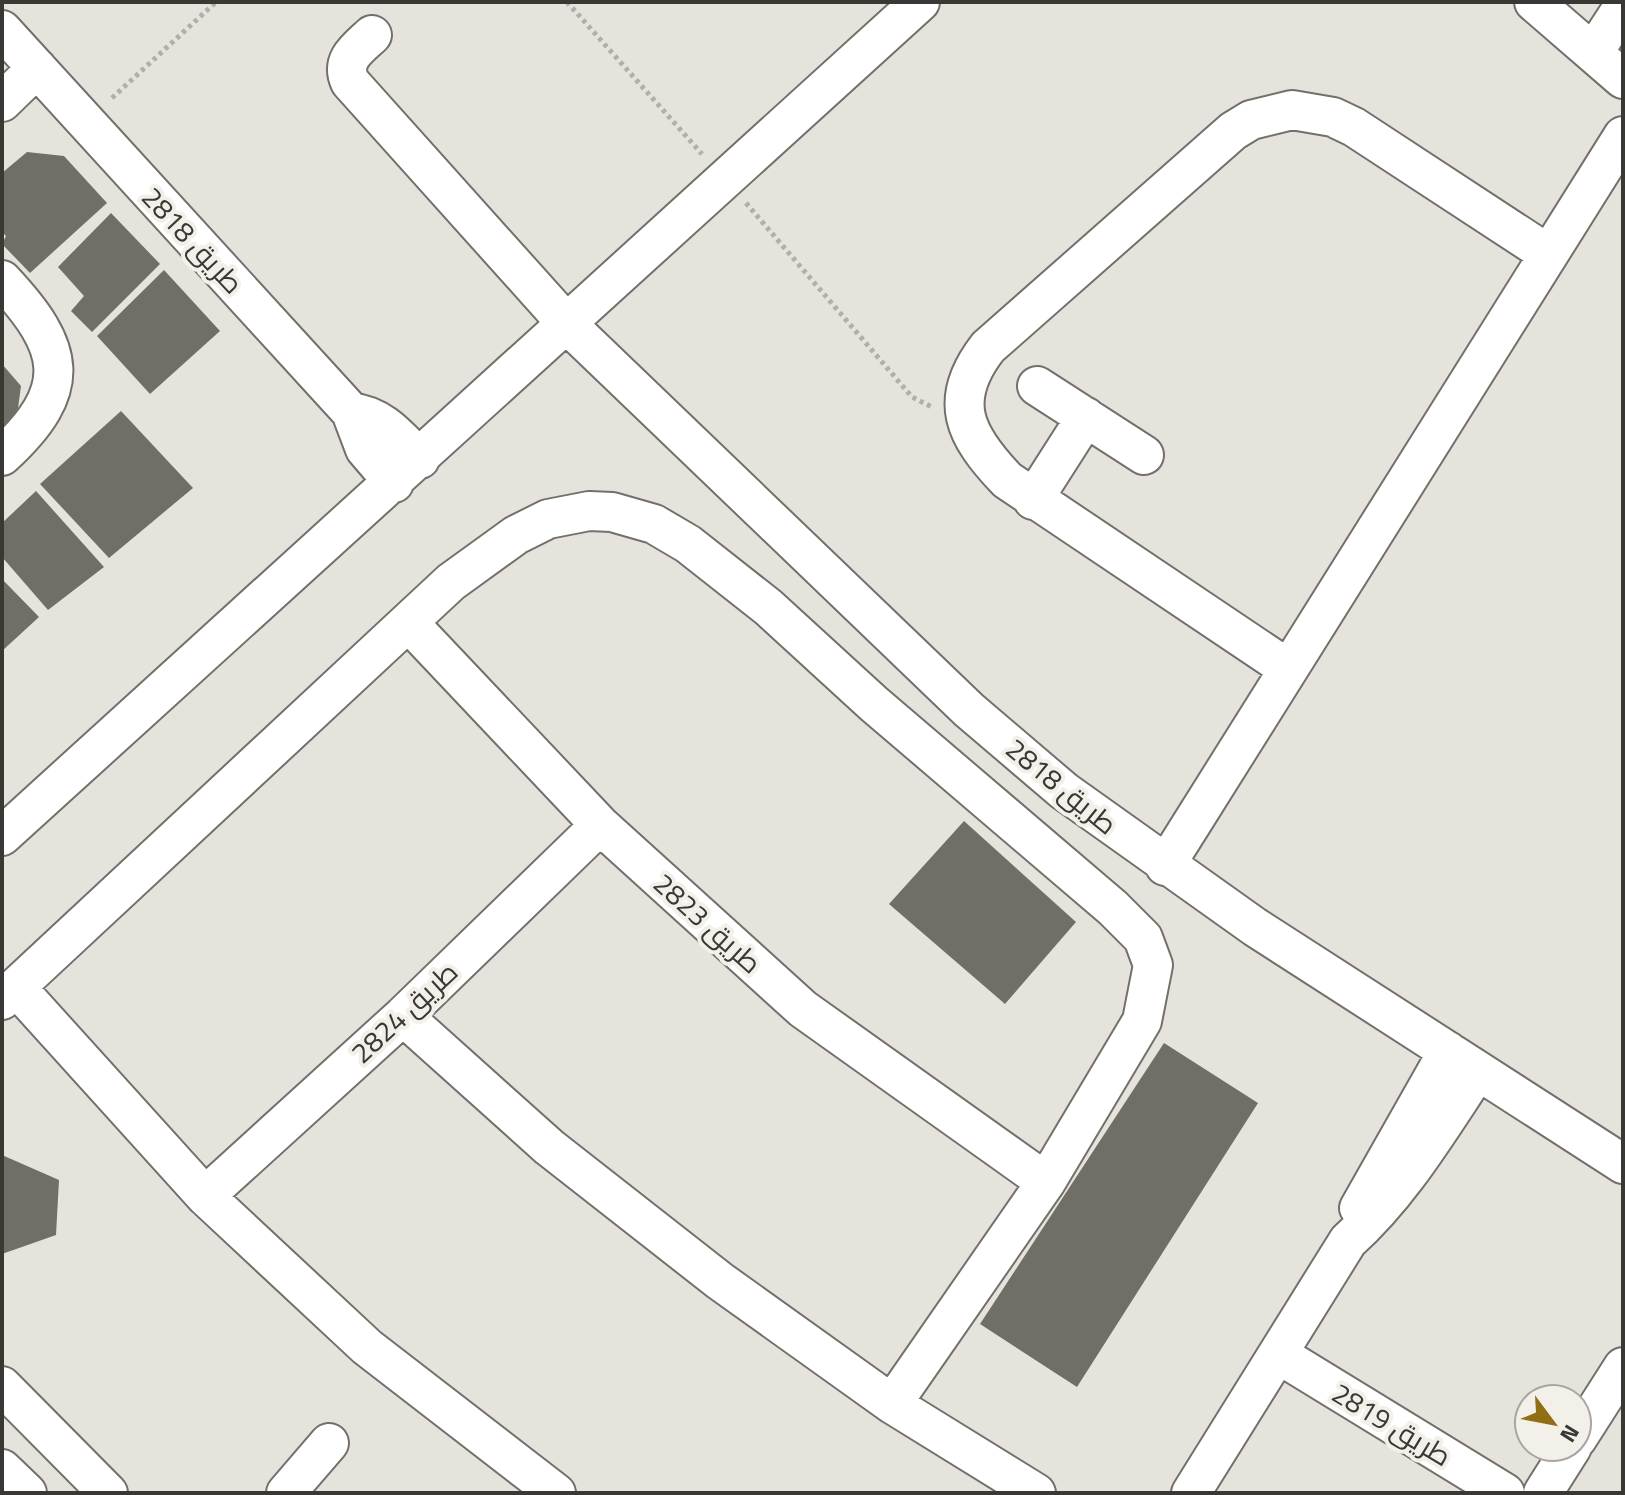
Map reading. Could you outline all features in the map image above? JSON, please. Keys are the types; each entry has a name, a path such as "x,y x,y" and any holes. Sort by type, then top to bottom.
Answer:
{"street":[{"path":"2,836 920,2"},
{"path":"1534,2 1623,79"},
{"path":"1593,53 1623,7"},
{"name":"طريق 2818","path":"2,30 351,412 365,414 388,427 407,471"},
{"name":"طريق 2818","path":"372,35 350,56 346,74 350,82 568,325 969,710 1064,791 1165,866 1623,1164"},
{"path":"2,102 37,68"},
{"path":"1287,668 1033,500 986,458 974,442 964,404 966,384 974,365 988,347 1233,131 1271,113 1313,111 1354,127 1548,254"},
{"path":"1165,866 1623,136"},
{"path":"2,280 31,311 46,334 53,361 51,389 41,415 2,456"},
{"path":"1037,386 1144,455"},
{"path":"1033,500 1086,417"},
{"path":"556,1493 367,1347 205,1196 9,994 451,582 479,544 524,512 558,498 610,494 636,499 685,520 737,565 768,607 874,704 1113,908 1143,938 1153,965 1142,1021 1046,1182 892,1404"},
{"name":"طريق 2823","path":"408,622 600,825 803,1009 1046,1182"},
{"name":"طريق 2824","path":"205,1196 403,1016 600,825"},
{"path":"403,1016 549,1147 720,1281 892,1404 1036,1493"},
{"path":"1191,1493 1348,1241 1368,1223 1405,1176 1463,1061"},
{"name":"طريق 2819","path":"1278,1354 1505,1493"},
{"path":"1593,1414 1623,1367"},
{"path":"2,1386 108,1493"},
{"path":"286,1493 329,1443"},
{"path":"1543,1493 1562,1463"},
{"path":"2,1469 27,1493"}],"path":[{"path":"84,123 216,2"},
{"path":"567,2 912,397 967,423"}],"building":[{"path":"27,152 64,156 107,203 30,273 2,244 6,236 2,232 2,173"},
{"path":"111,213 160,264 92,332 71,311 84,296 58,267"},
{"path":"164,270 220,331 150,394 97,336"},
{"path":"2,364 21,386 16,423 2,435"},
{"path":"121,411 193,488 109,558 40,484"},
{"path":"36,491 104,567 48,610 2,557 2,523"},
{"path":"2,579 39,617 2,651"},
{"path":"964,821 1076,922 1005,1004 889,904"},
{"path":"1164,1043 1258,1103 1077,1387 980,1324"},
{"path":"2,1155 59,1180 56,1235 2,1254"}]}
